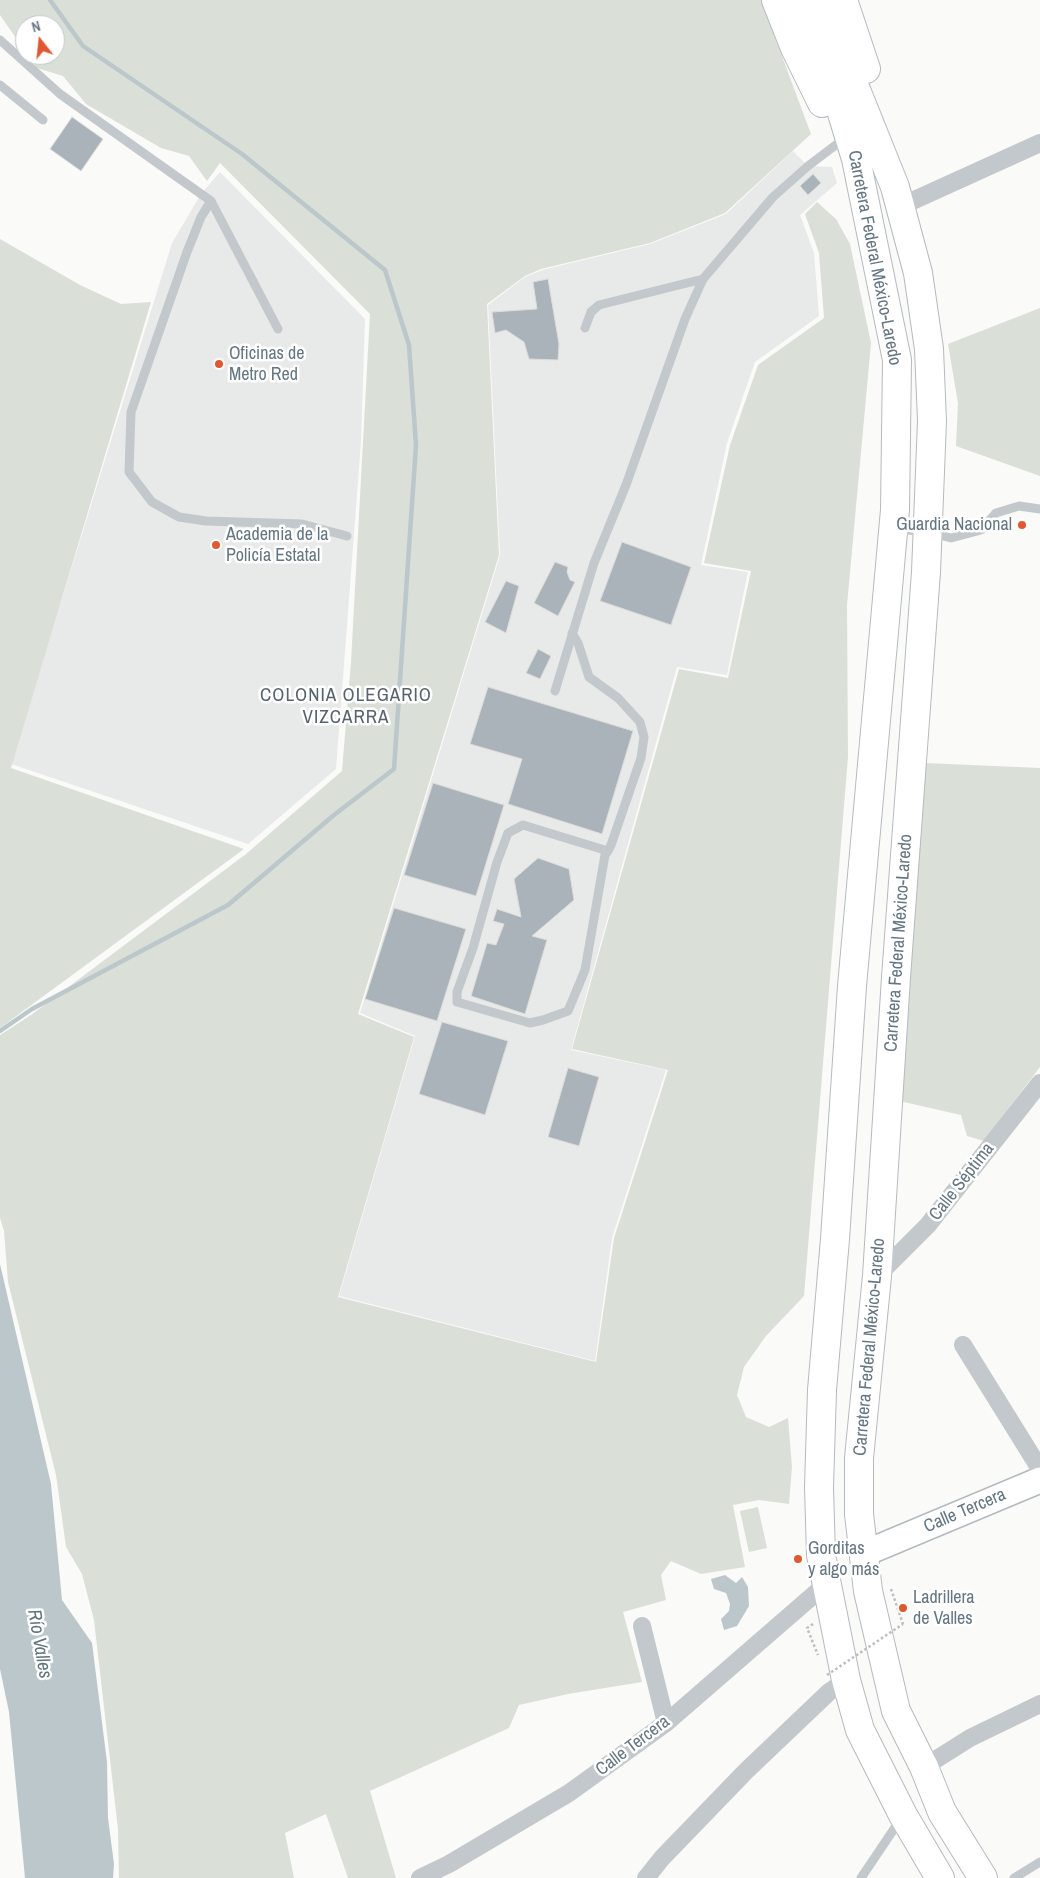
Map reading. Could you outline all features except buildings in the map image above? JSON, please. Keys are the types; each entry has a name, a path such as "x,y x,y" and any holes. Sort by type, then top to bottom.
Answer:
{"main road":[{"path":"776,0 796,48 841,141 866,199"},
{"name":"Carretera Federal México-Laredo","path":"800,0 837,97 856,159 866,199 896,360 893,529 852,986 835,1239 822,1390 821,1555 832,1674 903,1815 940,1878"},
{"name":"Carretera Federal México-Laredo","path":"820,0 897,197 918,273 929,349 932,421 928,532 877,1276 859,1458 859,1514 863,1554 877,1634 896,1711 924,1767 942,1812 983,1878"},
{"path":"843,0 883,121 891,154 897,197"}],"street":[{"path":"897,197 1040,143"},
{"name":"Calle Séptima","path":"877,1276 928,1225 1040,1083"},
{"path":"963,1345 1040,1469"},
{"name":"Calle Tercera","path":"863,1554 1040,1480"},
{"name":"Calle Tercera","path":"420,1878 449,1864 569,1793 666,1723 825,1585"},
{"path":"642,1626 666,1723"},
{"path":"646,1878 662,1858 746,1771 829,1692 832,1674"},
{"path":"924,1767 970,1738 1040,1704"}],"lane":[{"path":"0,40 60,94 211,201 278,329"},
{"path":"0,84 43,120"},
{"path":"554,690 594,563 626,485 685,318 703,280 773,197 808,166 841,141"},
{"path":"211,201 201,217 187,252 131,412 129,472 152,502 179,517 206,521 302,524 347,536"},
{"path":"585,328 591,312 599,305 703,280"},
{"path":"893,529 928,532 951,538 982,530 996,512 1019,506 1040,509"},
{"path":"572,633 578,643 588,677 618,698 640,722 644,737 641,758 608,851 585,970 568,1011 530,1023 457,1002 457,992 473,948 497,862 508,833 523,825 608,851"},
{"path":"861,1878 903,1815"},
{"path":"1014,1878 1040,1862"}],"path":[{"path":"832,1674 903,1624 890,1587"},
{"path":"807,1628 820,1659"}],"shaded area":[{"path":"0,0 761,0 811,134 725,213 650,243 541,269 525,276 487,304 499,555 358,1014 414,1037 338,1297 596,1362 614,1238 668,1070 572,1049 679,669 728,678 751,571 704,563 730,445 758,365 824,318 819,253 805,214 817,202 836,219 850,244 871,343 847,605 848,757 804,1296 766,1336 744,1367 737,1395 746,1417 769,1427 788,1418 792,1467 789,1504 759,1500 733,1505 745,1567 701,1574 671,1561 661,1575 666,1600 623,1612 642,1682 568,1694 519,1705 509,1728 370,1791 396,1878 348,1878 326,1814 285,1833 294,1878 119,1878 118,1829 94,1620 82,1574 66,1547 56,1475 8,1282 4,1231 0,1218 0,1035 31,1015 246,854 342,771 351,662 370,314 220,163 207,181 189,156 161,148 86,104 63,76 37,68 35,65 65,65 65,15 15,15 15,37 0,15"},
{"path":"793,151 808,166 832,167 837,183 800,215 814,253 819,316 755,362 727,443 701,565 748,572 727,675 677,667 571,1050 666,1070 612,1238 595,1361 339,1296 415,1036 360,1013 500,555 488,305 525,277 542,270 650,244 726,214"},
{"name":"Academia de la Policía Estatal","path":"220,172 365,319 361,442 336,769 248,844 11,764 172,243 201,194"},
{"path":"0,239 80,285 121,304 151,302 11,768 244,849 0,1028"},
{"path":"1040,308 1040,476 956,446 958,403 948,344"},
{"path":"924,763 1040,768 1040,1067 984,1141 967,1136 961,1115 895,1100"},
{"path":"758,1507 767,1548 749,1552 740,1511"}],"water":[{"name":"Río Valles","path":"0,1264 51,1484 62,1600 92,1643 107,1762 108,1818 114,1864 113,1878 25,1878 9,1712 0,1669"},
{"path":"725,1575 736,1583 742,1577 748,1587 749,1606 737,1626 724,1630 721,1619 729,1611 730,1604 726,1593 714,1589 711,1579"}],"waterway":[{"path":"0,1031 32,1009 228,905 334,815 394,769 416,445 409,345 385,270 242,154 83,46 50,0"}],"place":[{"name":"Oficinas de Metro Red","path":"219,364"},
{"name":"Guardia Nacional","path":"1022,525"},
{"name":"Academia de la Policía Estatal","path":"216,545"},
{"name":"Gorditas y algo más","path":"798,1559"},
{"name":"Ladrillera de Valles","path":"903,1608"}],"district":[{"name":"COLONIA OLEGARIO VIZCARRA","path":"346,707"}]}
